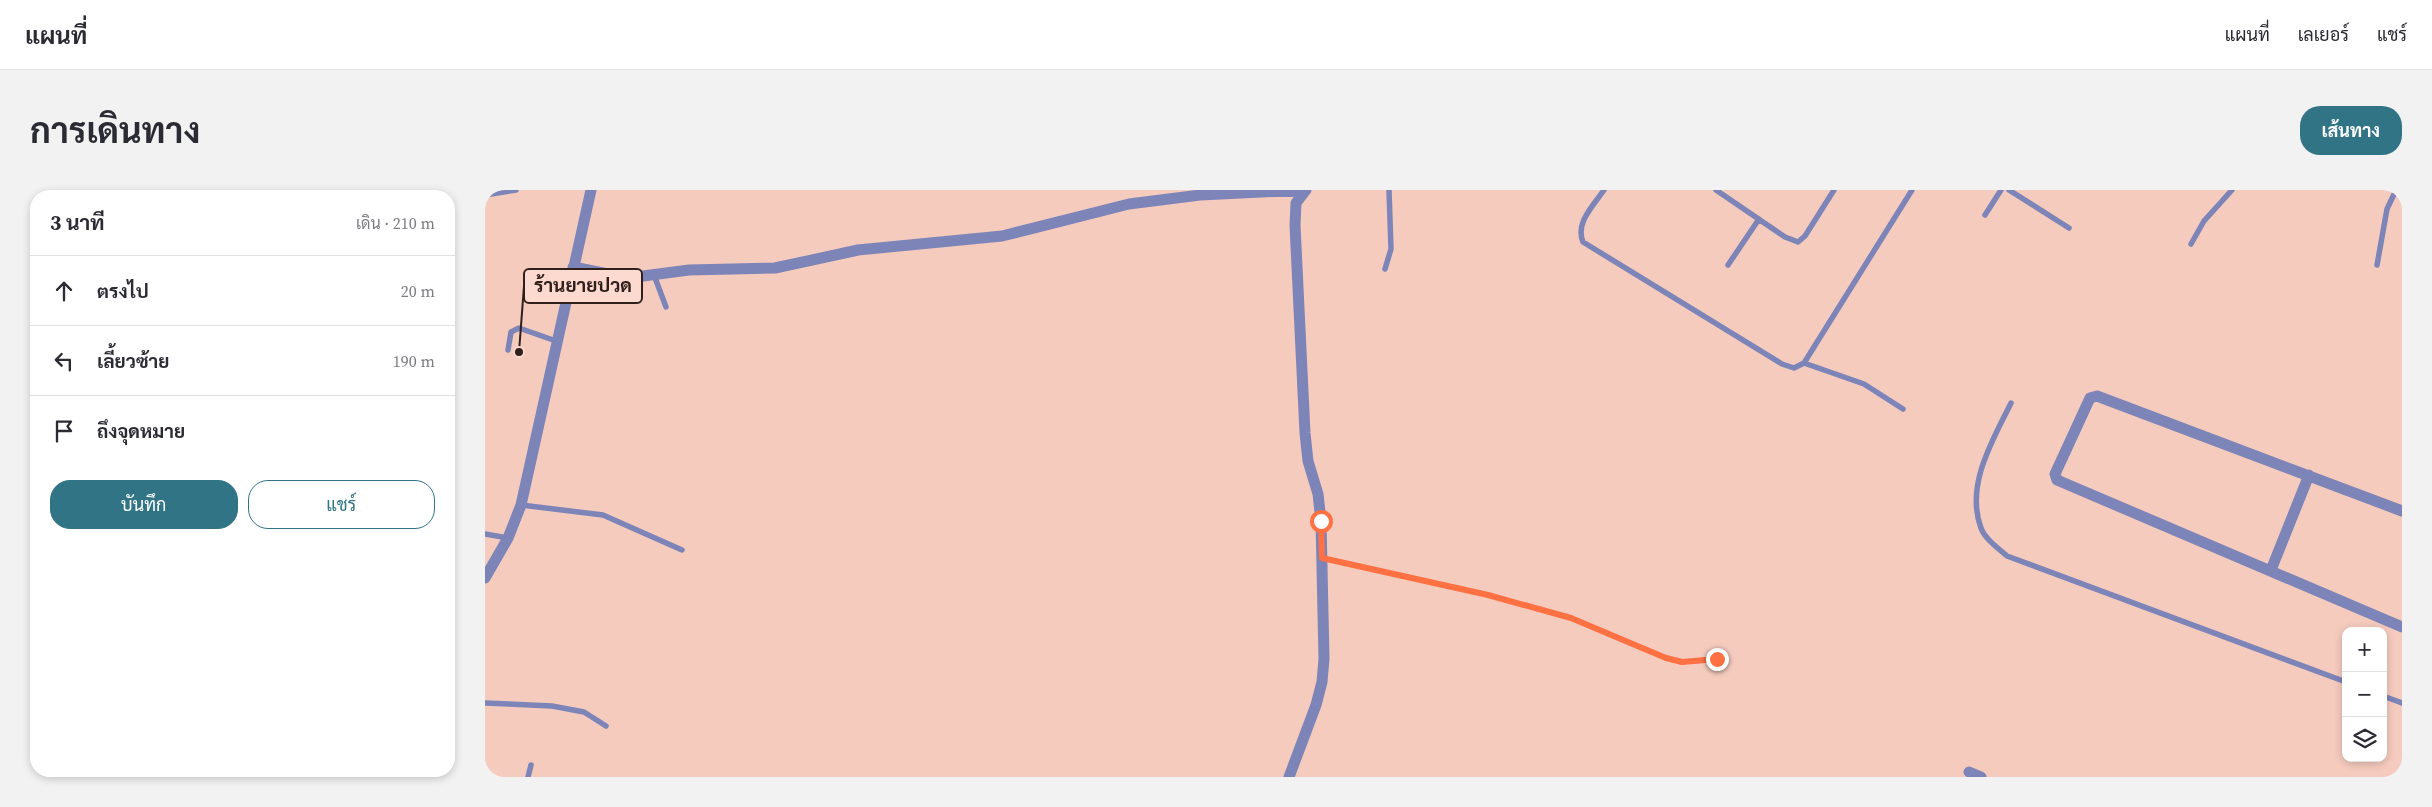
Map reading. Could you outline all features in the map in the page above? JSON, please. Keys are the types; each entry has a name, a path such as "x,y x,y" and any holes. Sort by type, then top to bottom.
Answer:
{"street":[{"path":"485,578 508,538 521,505 591,190"},
{"path":"573,267 628,278 689,270 775,268 858,250 1002,236 1129,204 1199,195 1306,190"},
{"path":"1289,777 1322,682 1324,659 1322,558 1318,494 1308,461 1302,392 1295,212 1300,196 1306,190"},
{"path":"2402,511 2097,396 2089,398 2055,474 2057,480 2402,627"},
{"path":"2271,570 2309,475"},
{"path":"1969,772 1981,777"}],"lane":[{"path":"485,195 516,190"},
{"path":"1385,269 1391,249 1389,190"},
{"path":"1604,190 1582,222 1580,235 1583,242 1782,364 1794,368 1804,363 1912,190"},
{"path":"1716,190 1785,237 1798,242 1805,236 1833,190"},
{"path":"1985,215 2001,190"},
{"path":"2009,190 2069,228"},
{"path":"2191,244 2203,221 2232,190"},
{"path":"2377,265 2387,210 2396,190"},
{"path":"1728,265 1759,219"},
{"path":"655,274 665,307"},
{"path":"508,350 511,332 519,328 556,341"},
{"path":"1804,363 1864,384 1903,409"},
{"path":"2011,403 1985,457 1978,480 1977,507 1981,528 1989,539 2007,556 2342,681"},
{"path":"521,505 603,515 682,550"},
{"path":"485,534 508,538"},
{"path":"2387,697 2402,703"},
{"path":"485,703 560,708 584,712 606,726"},
{"path":"528,777 531,765"}],"path":[{"path":"1322,558 1488,595 1571,618 1666,658 1694,662 1724,658"}],"place":[{"name":"ร้านยายปวด","path":"519,352"}],"route":[{"path":"1321,521 1322,558 1440,586 1488,595 1571,618 1666,658 1682,662 1717,659"}]}
